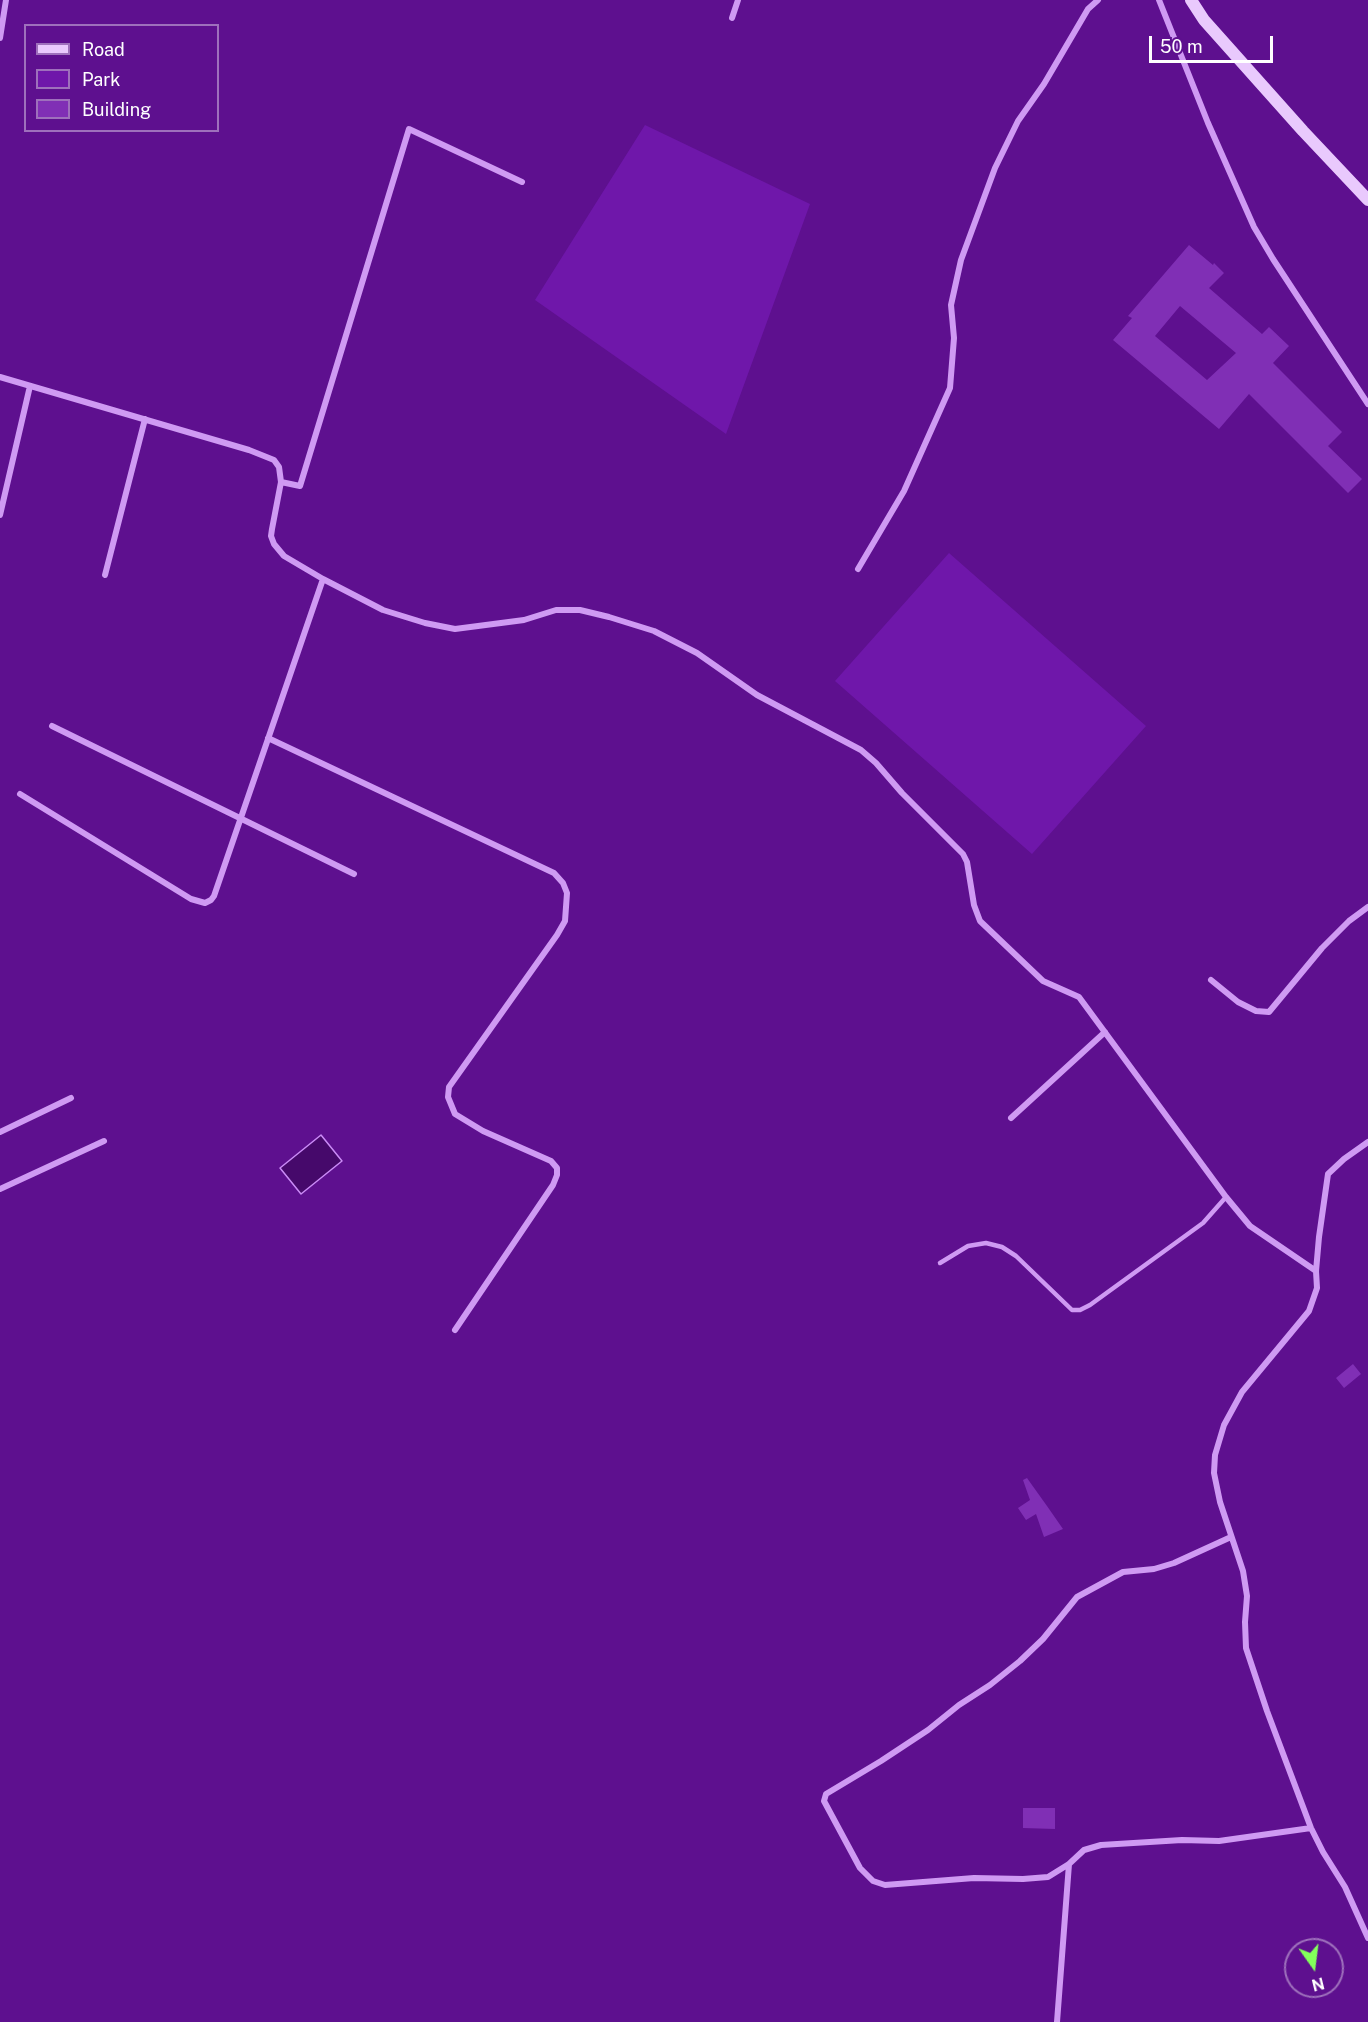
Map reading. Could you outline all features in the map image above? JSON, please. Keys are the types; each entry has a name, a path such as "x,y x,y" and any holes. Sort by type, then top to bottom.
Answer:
{"main road":[{"path":"1191,0 1204,20 1368,200"}],"street":[{"path":"0,38 6,0"},
{"path":"732,18 738,0"},
{"path":"858,569 904,491 950,388 954,338 951,304 961,260 995,168 1018,121 1044,84 1088,9 1098,0"},
{"path":"1160,0 1208,123 1254,227 1368,404"},
{"path":"281,482 300,486 409,129 522,182"},
{"path":"0,377 249,450 274,460 279,467 281,482 271,536 274,544 284,556 383,610 424,623 455,629 524,620 556,610 580,610 654,631 697,652 757,695 861,750 963,854 967,862 974,905 980,921 1043,981 1079,997 1226,1197 1250,1226 1316,1271"},
{"path":"0,515 30,386"},
{"path":"105,575 145,419"},
{"path":"20,794 191,899 205,903 214,896 323,579"},
{"path":"52,726 354,874"},
{"path":"268,738 554,873 563,883 567,893 565,921 557,935 449,1087 448,1097 455,1114 483,1131 551,1161 556,1168 557,1175 553,1185 455,1330"},
{"path":"1211,980 1238,1002 1256,1011 1269,1012 1322,948 1349,921 1368,907"},
{"path":"1011,1118 1105,1032"},
{"path":"0,1132 71,1098"},
{"path":"0,1189 104,1141"},
{"path":"1368,1143 1344,1159 1328,1174 1316,1271 1317,1288 1309,1311 1242,1392 1224,1425 1215,1455 1214,1473 1231,1537 1243,1571 1247,1596 1246,1648 1311,1828 1345,1887 1368,1938"},
{"path":"1231,1537 1174,1563 1154,1569 1123,1572 1077,1597 1043,1639 1013,1667 928,1730 826,1794 824,1801 844,1834 860,1869 873,1881 885,1885 974,1878 1023,1880 1048,1877 1069,1864 1084,1850 1101,1845 1182,1840 1219,1841 1311,1828"},
{"path":"1057,2022 1069,1864"}],"lane":[{"path":"940,1263 968,1246 986,1243 1002,1247 1016,1256 1072,1310 1080,1310 1203,1223 1226,1197"}],"green space":[{"path":"645,125 810,204 726,434 535,300"},
{"path":"949,553 1146,726 1032,854 835,681"}],"shaded area":[{"path":"321,1135 342,1161 301,1194 280,1168"}],"building":[{"path":"1189,245 1224,273 1209,288 1262,334 1269,327 1289,346 1273,363 1342,432 1328,446 1362,479 1348,493 1249,394 1219,429 1113,340 1132,318 1128,316","holes":["1180,306 1236,353 1207,380 1155,336"]},
{"path":"1353,1364 1361,1374 1344,1388 1336,1378"},
{"path":"1027,1478 1063,1529 1044,1537 1036,1514 1026,1520 1018,1508 1030,1500 1023,1480"},
{"path":"1023,1808 1055,1808 1055,1829 1023,1828"}]}
